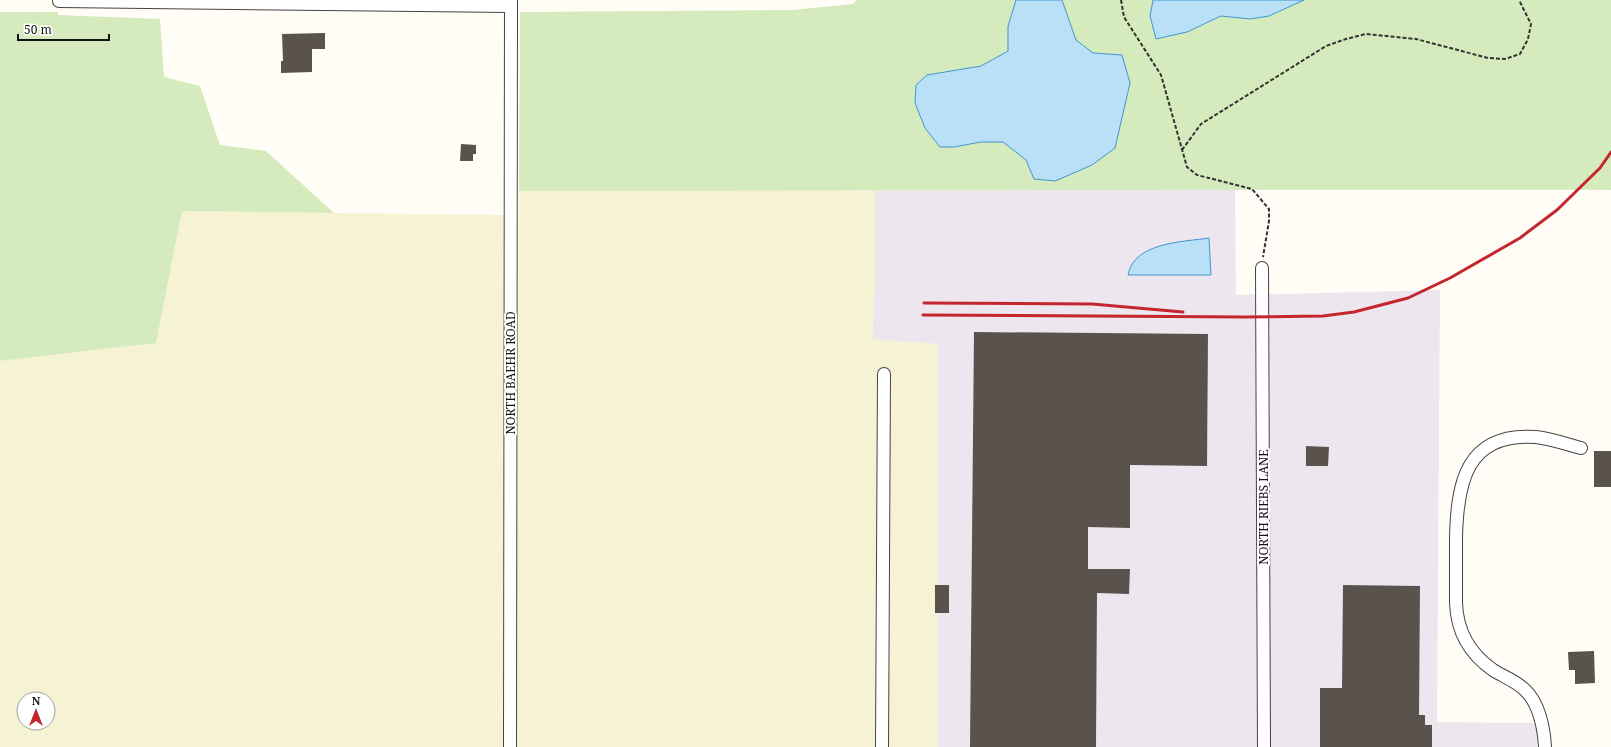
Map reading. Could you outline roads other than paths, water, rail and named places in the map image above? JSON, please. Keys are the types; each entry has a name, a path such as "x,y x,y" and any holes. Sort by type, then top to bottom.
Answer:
{"street":[{"path":"59,2 511,3"},
{"name":"NORTH BAEHR ROAD","path":"510,747 511,3"},
{"name":"NORTH RIEBS LANE","path":"1262,268 1264,747"},
{"path":"882,747 884,374"},
{"path":"1545,747 1540,719 1526,691 1519,684 1493,670 1478,658 1470,649 1461,632 1456,614 1457,511 1460,488 1468,468 1473,459 1489,446 1504,440 1536,438 1556,440 1581,448"}],"water":[{"path":"1016,0 1062,0 1076,40 1093,53 1122,55 1130,83 1115,148 1092,165 1055,181 1034,179 1026,160 1003,142 981,142 954,147 940,147 925,128 915,103 916,85 927,75 981,66 1008,51 1008,26"},
{"path":"1153,0 1304,0 1269,16 1250,19 1221,16 1187,32 1156,39 1150,16"},
{"path":"1209,238 1211,275 1128,275 1132,264 1149,250 1174,243"}],"railway":[{"path":"923,315 1245,317 1323,316 1354,312 1408,298 1450,278 1520,238 1557,210 1600,168 1611,152"},
{"path":"924,303 1092,304 1183,312"}]}
